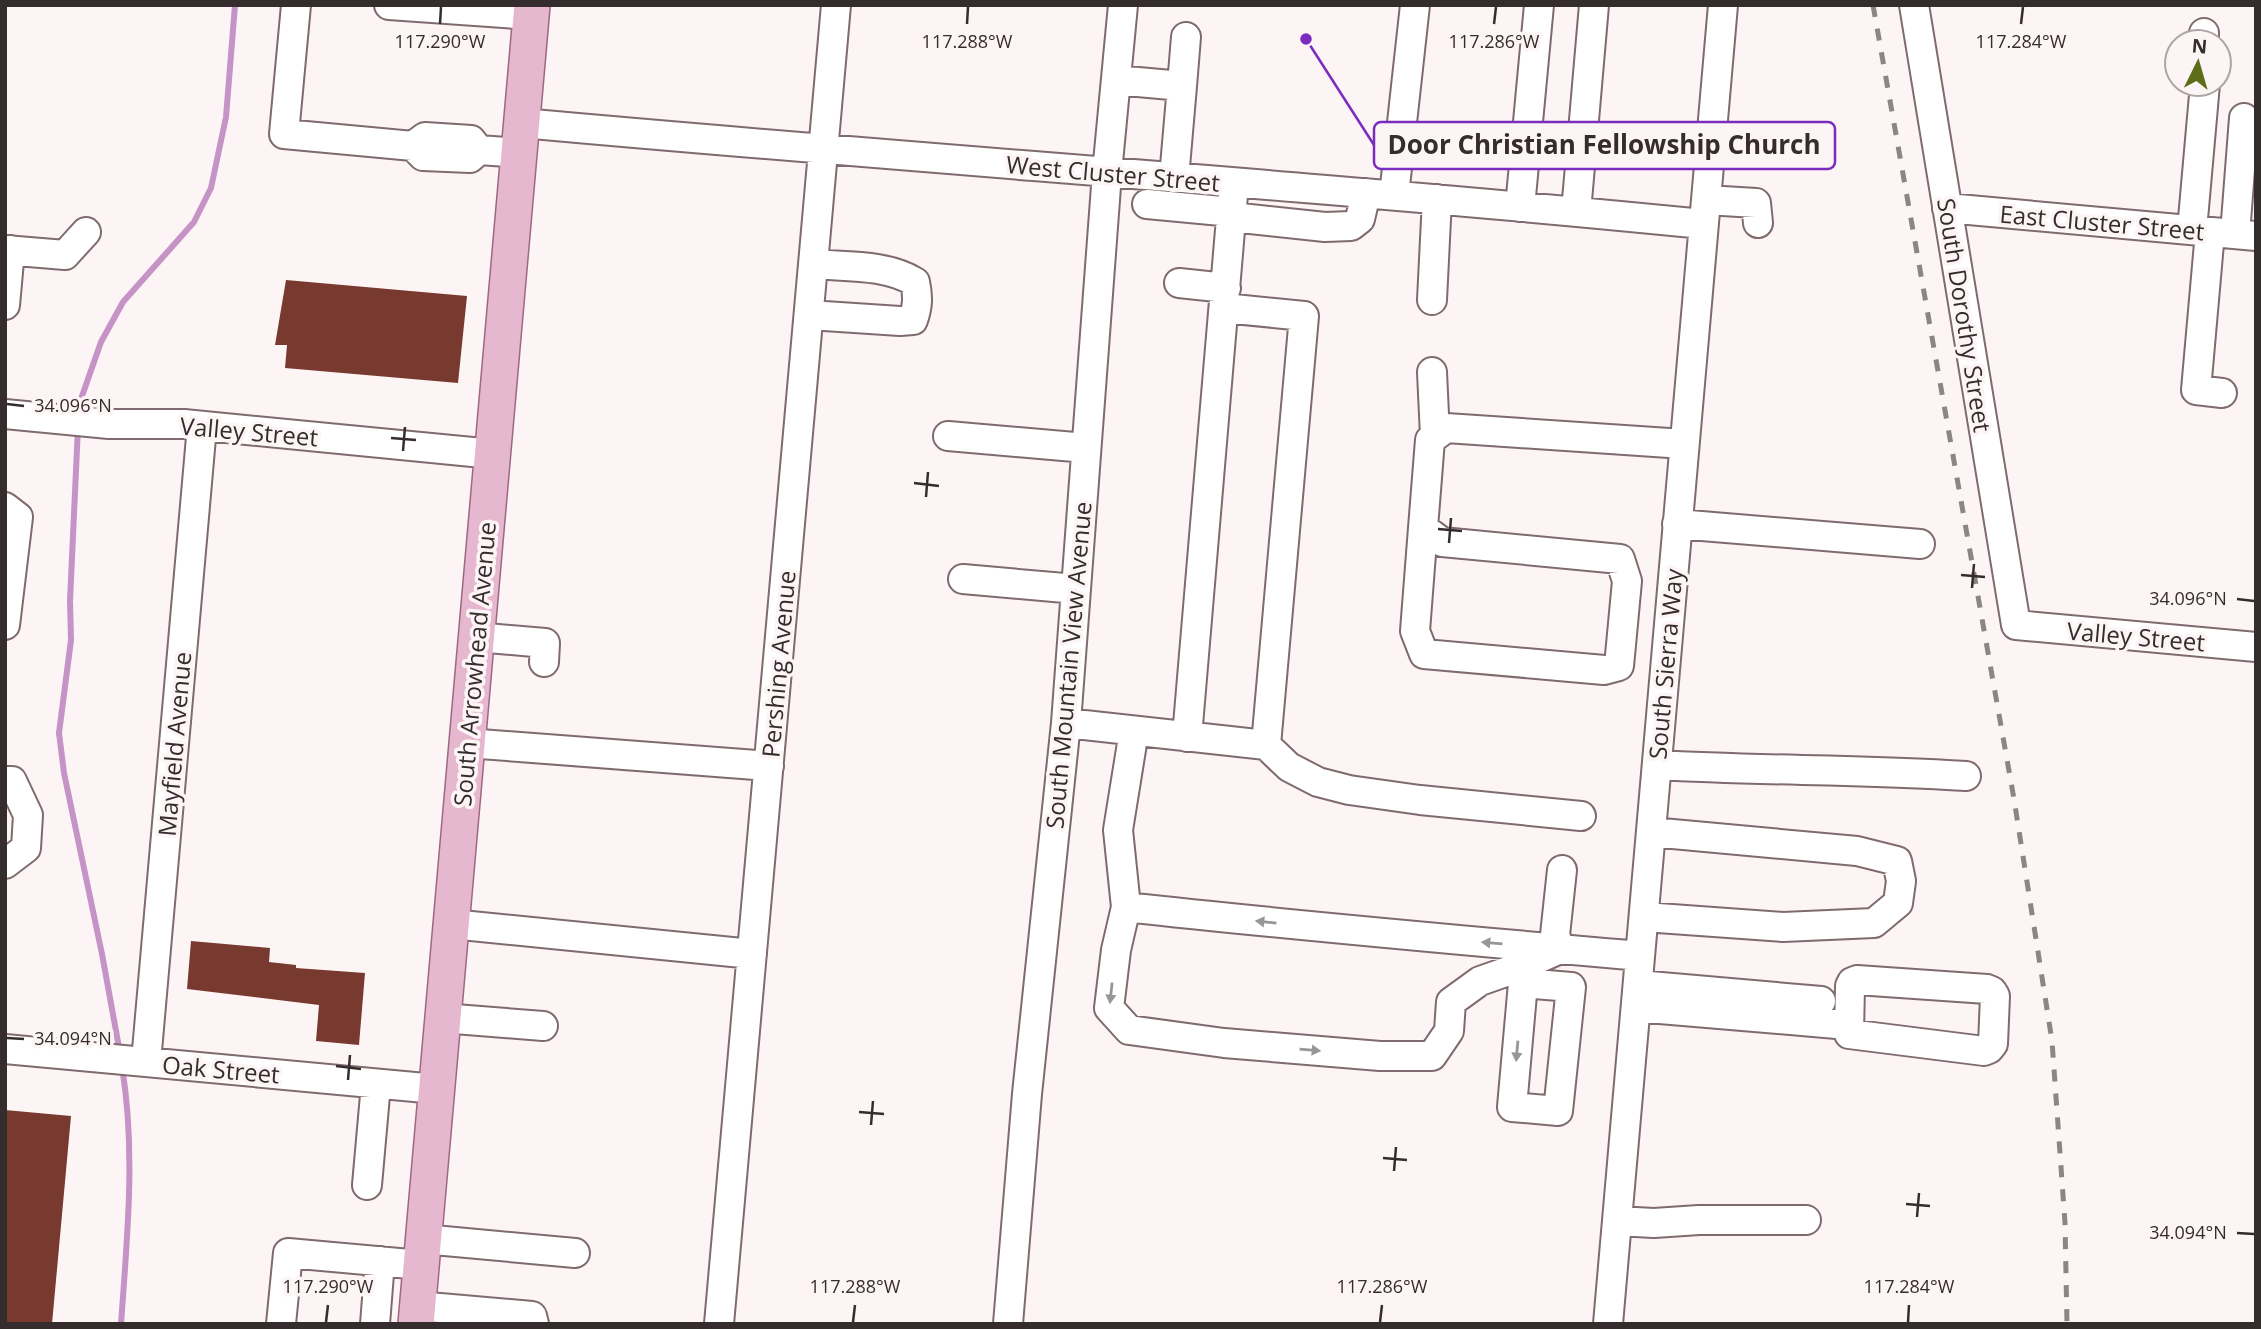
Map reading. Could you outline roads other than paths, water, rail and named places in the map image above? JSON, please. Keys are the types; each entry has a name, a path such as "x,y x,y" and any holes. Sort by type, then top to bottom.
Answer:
{"main road":[{"name":"South Arrowhead Avenue","path":"416,1315 532,10"}],"street":[{"name":"West Cluster Street","path":"296,5 284,134 413,146 425,137 471,140 480,150 521,138 823,150 1576,212 1705,212 1756,203 1758,223"},
{"path":"389,5 532,10"},
{"name":"Pershing Avenue","path":"719,1324 836,5"},
{"name":"South Mountain View Avenue","path":"1008,1324 1027,1094 1066,723 1107,173 1123,5"},
{"path":"1394,195 1415,5"},
{"path":"1520,207 1539,5"},
{"path":"1576,212 1594,5"},
{"name":"South Sierra Way","path":"1608,1324 1723,5"},
{"name":"South Dorothy Street","path":"1914,5 2016,625"},
{"path":"1174,178 1186,37"},
{"path":"1116,80 1182,86"},
{"path":"2206,98 2223,233"},
{"path":"2222,393 2196,390 2244,118"},
{"path":"1187,737 1234,183"},
{"path":"1147,204 1325,227 1351,226 1360,219 1366,193"},
{"path":"1432,300 1437,199"},
{"name":"East Cluster Street","path":"1947,208 2223,233"},
{"path":"5,306 8,250 65,255 86,232"},
{"path":"809,315 914,320 918,296 915,282 905,276 884,270 813,264"},
{"path":"1179,283 1225,298 1304,316 1266,746"},
{"path":"1432,372 1435,436"},
{"name":"Valley Street","path":"5,414 109,424 184,424 493,454"},
{"name":"Mayfield Avenue","path":"129,1061 202,426"},
{"path":"1423,528 1442,542 1620,559 1627,581 1619,666 1604,670 1424,654 1415,631 1423,528 1430,440 1446,428 1685,444"},
{"path":"948,436 1086,448"},
{"path":"5,507 18,517 5,625"},
{"path":"1677,524 1920,544"},
{"path":"963,579 1076,589"},
{"name":"Valley Street","path":"2016,625 2256,647"},
{"path":"476,638 545,643 544,662"},
{"path":"1066,723 1266,746 1289,767 1318,782 1349,790 1581,816"},
{"path":"1134,731 1118,830 1126,907 1115,950 1109,1008 1129,1030 1224,1043 1380,1056 1432,1056 1449,1031 1451,1002 1480,981 1520,976 1560,949"},
{"path":"467,743 769,766"},
{"path":"1657,765 1966,776"},
{"path":"5,780 12,781 28,815 26,848 5,864"},
{"path":"1644,917 1783,927 1874,923 1898,903 1901,881 1897,860 1857,851 1651,832"},
{"path":"1560,949 1555,934 1562,870"},
{"path":"1126,907 1640,956"},
{"path":"451,924 752,954"},
{"path":"1857,980 1987,989 1992,991 1994,996 1993,1044 1984,1051 1852,1035 1847,1032 1848,1025 1850,986 1857,980"},
{"path":"1637,996 1821,1001"},
{"path":"1637,996 1848,1025"},
{"path":"442,1018 543,1026"},
{"name":"Oak Street","path":"5,1049 436,1089"},
{"path":"367,1185 376,1084"},
{"path":"1617,1221 1654,1223 1806,1220"},
{"path":"281,1324 288,1253 380,1261 422,1252 575,1253"},
{"path":"375,1324 380,1261"},
{"path":"416,1315 532,1316 534,1324"}],"waterway":[{"path":"79,413 81,399 101,342 123,302 194,222 211,188 226,117 235,5"},
{"path":"78,427 70,601 71,640 59,733 64,773 120,1053"},
{"path":"121,1324 128,1227 129,1163 129,1131 122,1067"}],"railway":[{"path":"1873,5 2014,799 2052,1041 2065,1223 2067,1324"}],"place":[{"name":"Door Christian Fellowship Church","path":"1306,39"}]}
